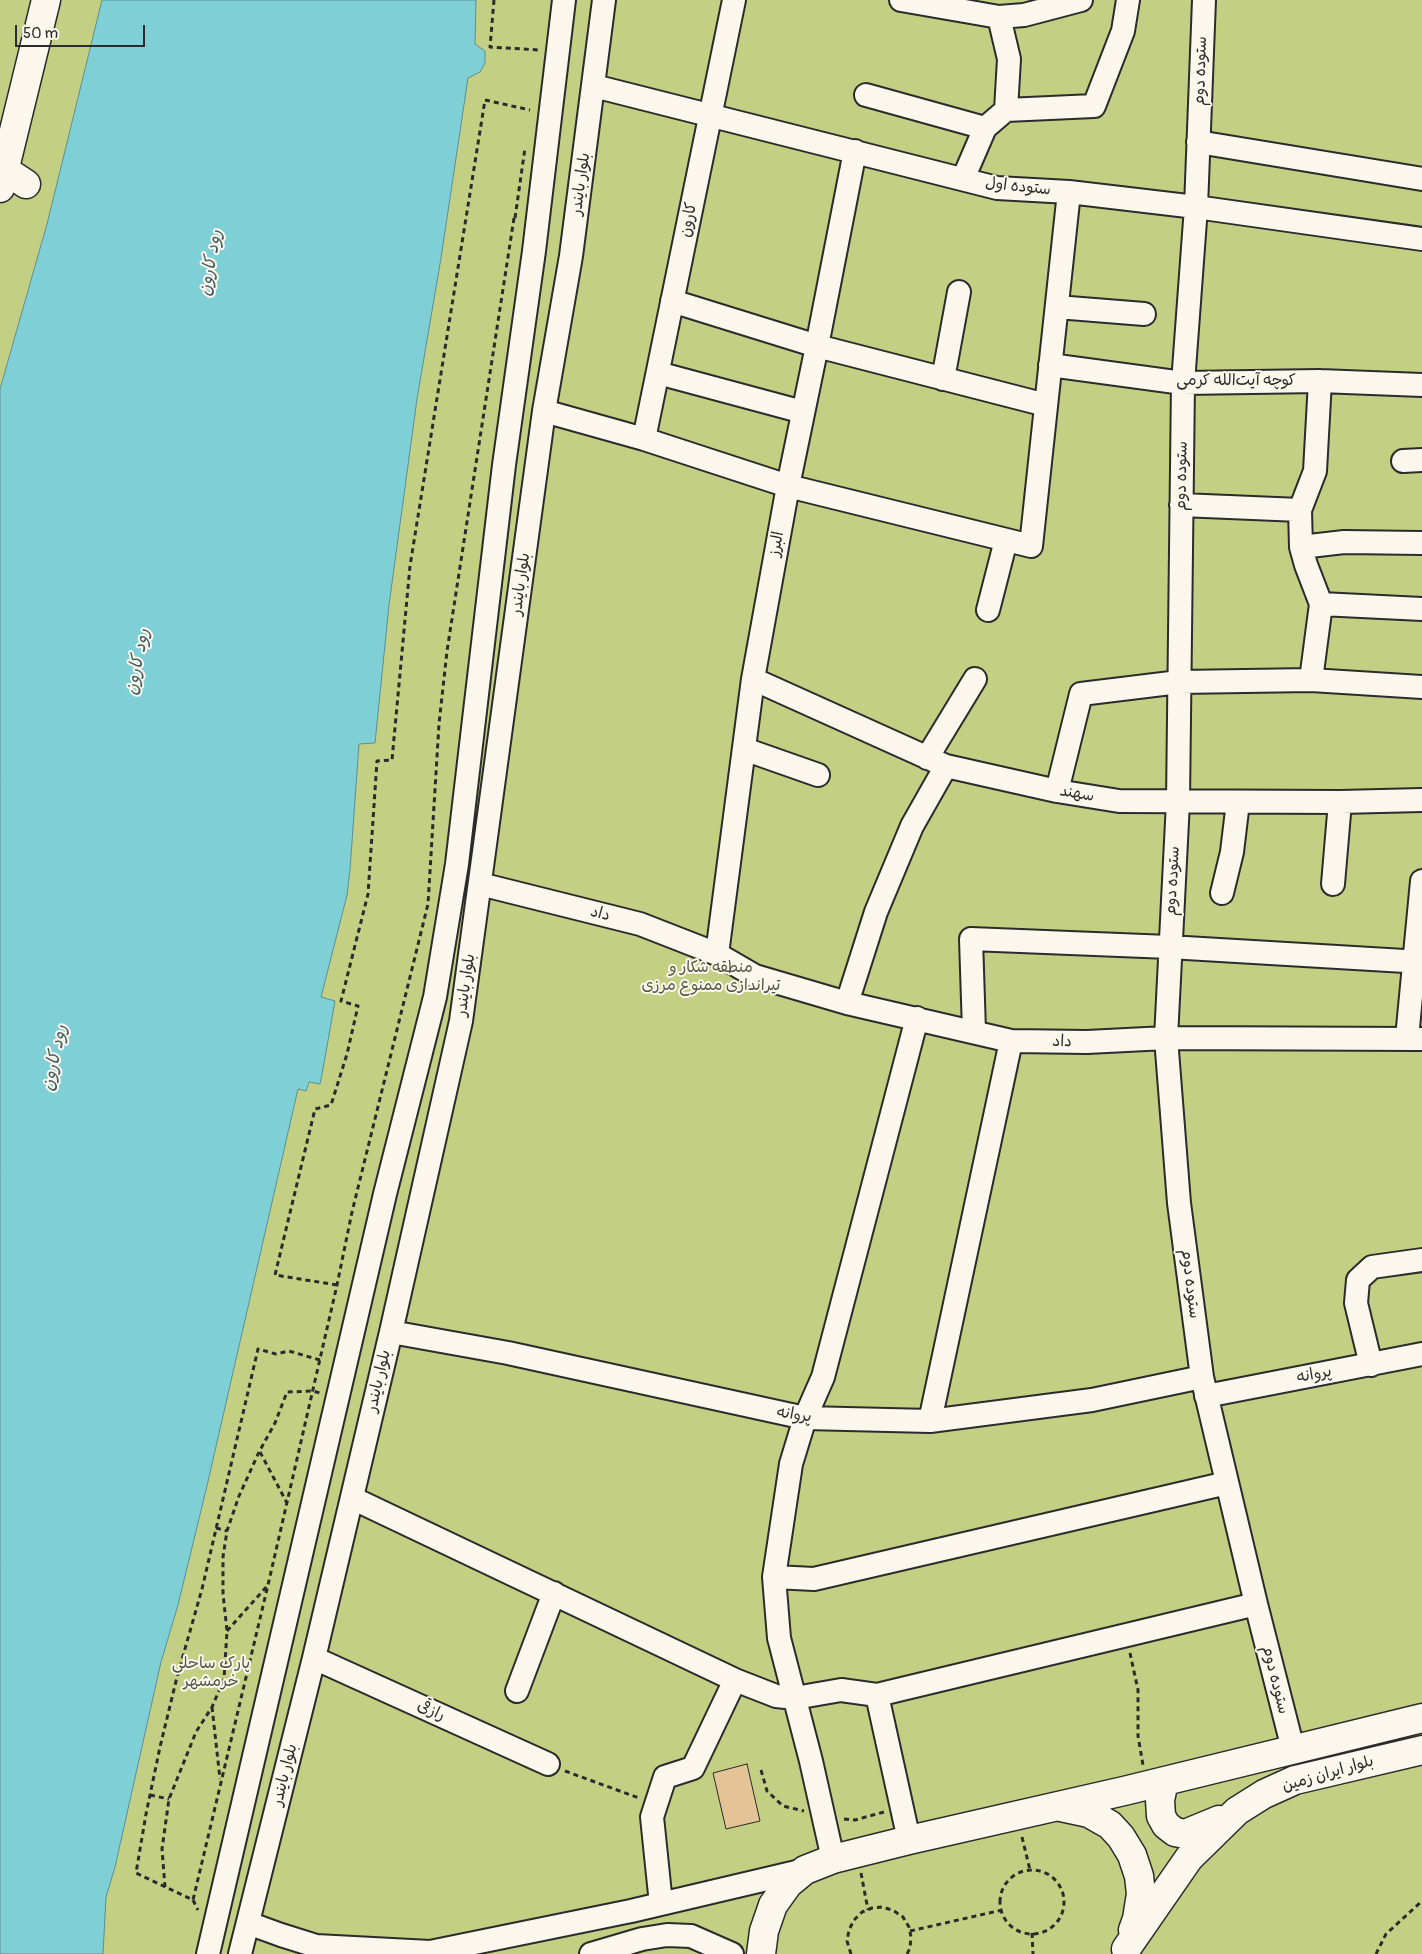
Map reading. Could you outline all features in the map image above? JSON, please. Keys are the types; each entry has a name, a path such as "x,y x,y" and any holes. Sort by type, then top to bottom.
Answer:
{"main road":[{"path":"8,184 46,0"},
{"name":"بلوار ایران زمین","path":"761,1954 764,1931 773,1905 788,1884 805,1870 833,1859 1422,1718"},
{"name":"بلوار ایران زمین","path":"1124,1952 1189,1858 1237,1812 1264,1794 1295,1780 1422,1750"},
{"path":"1155,1783 1162,1816 1166,1825 1175,1832 1185,1834 1237,1812"},
{"path":"1060,1806 1089,1813 1110,1825 1121,1837 1132,1856 1139,1876 1140,1894 1137,1919 1124,1952"}],"street":[{"name":"بلوار بایندر","path":"208,1954 385,1194 435,998 457,864 504,465 533,261 564,0"},
{"name":"بلوار بایندر","path":"240,1954 352,1498 461,1021 544,411 571,256 604,0"},
{"name":"کارون","path":"644,439 734,0"},
{"path":"901,0 999,17 1024,15 1081,0"},
{"path":"963,179 985,128 1006,110 1094,106 1123,31 1128,0"},
{"name":"ستوده دوم","path":"1204,0 1196,207 1183,383 1178,802 1166,1038 1179,1203 1204,1386 1293,1749"},
{"path":"999,17 1009,59 1006,110"},
{"name":"ستوده اول","path":"594,86 710,117 855,151 997,188 1069,192 1196,207 1422,239"},
{"path":"866,95 985,128"},
{"path":"1198,142 1422,179"},
{"name":"البرز","path":"718,947 753,679 788,486 855,151"},
{"path":"544,411 644,439 788,486 1031,546 1069,192"},
{"path":"943,379 959,292"},
{"path":"672,301 817,346 1046,405"},
{"path":"1056,306 1144,314"},
{"name":"کوچه آیت‌الله کرمی","path":"1050,364 1183,383 1320,381 1422,385"},
{"path":"658,373 803,412"},
{"path":"1311,680 1321,604 1301,547 1300,510 1315,471 1320,381"},
{"path":"504,465 536,469"},
{"path":"1181,505 1300,510"},
{"path":"988,610 1006,540"},
{"path":"1301,547 1344,542 1422,543"},
{"path":"1321,604 1422,609"},
{"name":"سهند","path":"753,679 937,762 1056,791 1120,801 1340,802 1422,800"},
{"path":"847,1003 876,912 937,762 975,679"},
{"path":"1056,791 1081,694 1179,682 1311,680 1422,687"},
{"path":"744,749 818,775"},
{"path":"1222,893 1232,852 1238,802"},
{"path":"1333,884 1340,802"},
{"path":"1414,1038 1422,882"},
{"name":"داد","path":"480,884 640,924 718,947 755,976 847,1003 1011,1041 1087,1042 1166,1038 1414,1038"},
{"path":"974,1031 971,939 1170,947 1418,962"},
{"path":"833,1859 779,1638 774,1576 791,1464 805,1418 824,1377 917,1018"},
{"path":"930,1421 1011,1041"},
{"path":"1371,1365 1356,1303 1358,1280 1372,1267 1422,1260"},
{"name":"پروانه","path":"391,1332 508,1353 805,1418 930,1421 1371,1365 1422,1354"},
{"path":"774,1576 814,1578 1227,1484"},
{"path":"352,1498 735,1680 776,1696 795,1698 841,1690 877,1695 1256,1604"},
{"path":"517,1691 554,1593"},
{"name":"رازقی","path":"314,1658 548,1764"},
{"path":"661,1904 652,1817 665,1776 693,1768 735,1680"},
{"path":"877,1695 909,1840"},
{"path":"248,1923 281,1936 316,1946 430,1952 661,1904 805,1870"},
{"path":"591,1954 642,1939 667,1935 691,1936 732,1954"}],"path":[{"path":"494,0 490,47 543,50"},
{"path":"337,1285 275,1275 315,1109 331,1105 347,1054 358,1006 341,1001 368,894 376,761 392,760 410,566 485,100 530,110"},
{"path":"320,1360 290,1352 276,1354 258,1349 202,1589 177,1677 150,1795 136,1873 193,1900 313,1391 337,1285 352,1212 428,904 440,724 447,651 491,378 514,218"},
{"path":"165,1887 162,1849 169,1799 196,1732 212,1707 224,1679 227,1631 223,1594 223,1557 227,1531 239,1496 288,1392 313,1391"},
{"path":"259,1452 287,1503"},
{"path":"216,1528 227,1531"},
{"path":"227,1631 268,1585"},
{"path":"1127,1635 1138,1690 1138,1736 1155,1783"},
{"path":"212,1707 220,1782"},
{"path":"548,1764 656,1804"},
{"path":"150,1795 169,1799"},
{"path":"1017,1816 1030,1870"},
{"path":"1030,1870 1047,1873 1056,1880 1062,1889 1064,1900 1063,1911 1058,1921 1039,1933 1018,1930 1009,1924 1000,1903 1002,1892 1007,1882 1015,1875 1030,1870"},
{"path":"861,1873 868,1910"},
{"path":"1376,1954 1386,1934 1422,1901"},
{"path":"851,1954 848,1941 849,1930 854,1920 862,1912 883,1907 894,1910 903,1917 911,1937 910,1948 907,1954"},
{"path":"910,1931 1002,1910"},
{"path":"1032,1933 1033,1954"}],"green space":[{"name":"منطقه شکار و تیراندازی ممنوع مرزی","path":"0,0 1422,0 1422,1954 0,1954"}],"water":[{"name":"رود کارون","path":"102,0 476,0 475,44 485,51 485,63 480,72 468,78 441,258 417,399 389,605 375,743 359,744 347,895 321,997 335,1001 320,1084 309,1082 306,1091 298,1089 206,1490 178,1605 161,1662 115,1867 106,1897 103,1954 0,1954 0,389 47,224"}],"building":[{"path":"747,1764 760,1821 726,1829 713,1773"}],"park label":[{"name":"پارک ساحلی خرمشهر","path":"211,1673"}]}
